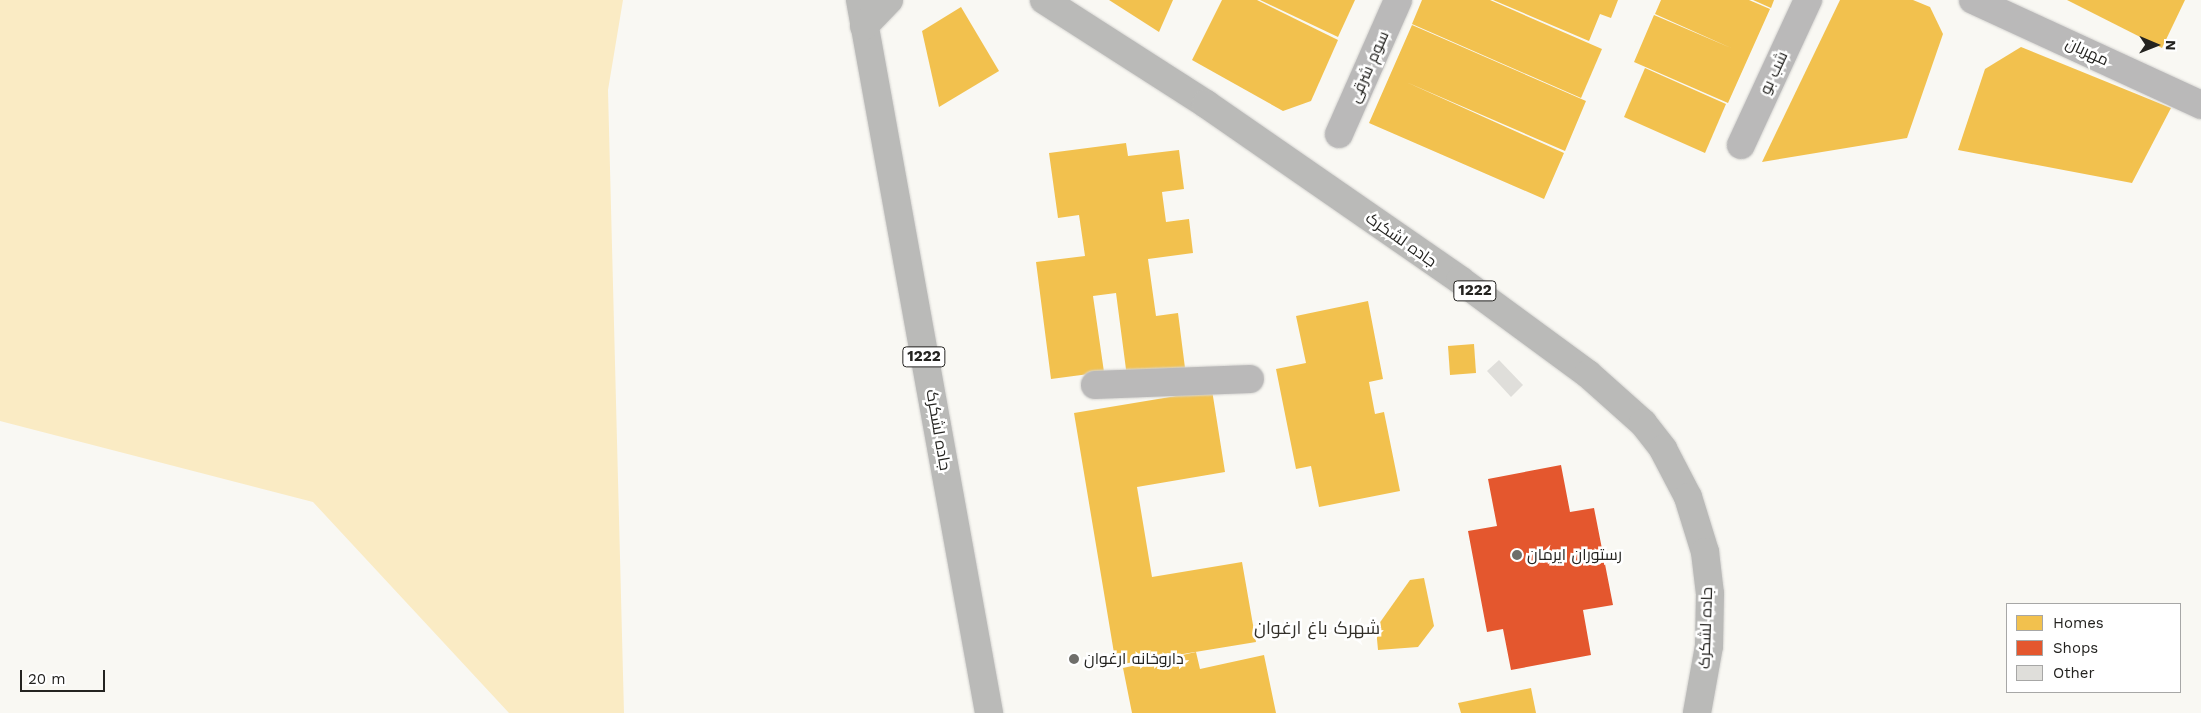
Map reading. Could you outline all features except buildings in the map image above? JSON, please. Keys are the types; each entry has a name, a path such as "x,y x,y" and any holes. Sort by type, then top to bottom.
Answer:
{"highway":[{"name":"1222","path":"862,13 889,0"},
{"name":"جاده لشکرک","path":"1044,0 1206,104 1460,280 1588,374 1643,423 1663,449 1688,497 1705,552 1710,594 1709,646 1697,713"},
{"name":"جاده لشکرک","path":"862,13 990,713"}],"street":[{"name":"سوم شرقی","path":"1339,134 1398,0"},
{"name":"شب بو","path":"1741,145 1808,0"},
{"name":"مهربان","path":"1972,0 2003,6 2201,105"},
{"path":"1094,385 1250,380"}],"shaded area":[{"path":"0,0 623,0 608,90 624,713 509,713 313,502 0,421"}],"place":[{"name":"رستوران ايرمان","path":"1517,555"},
{"name":"داروخانه ارغوان","path":"1074,659"}],"district":[{"name":"شهرک باغ ارغوان","path":"1317,628"}]}
